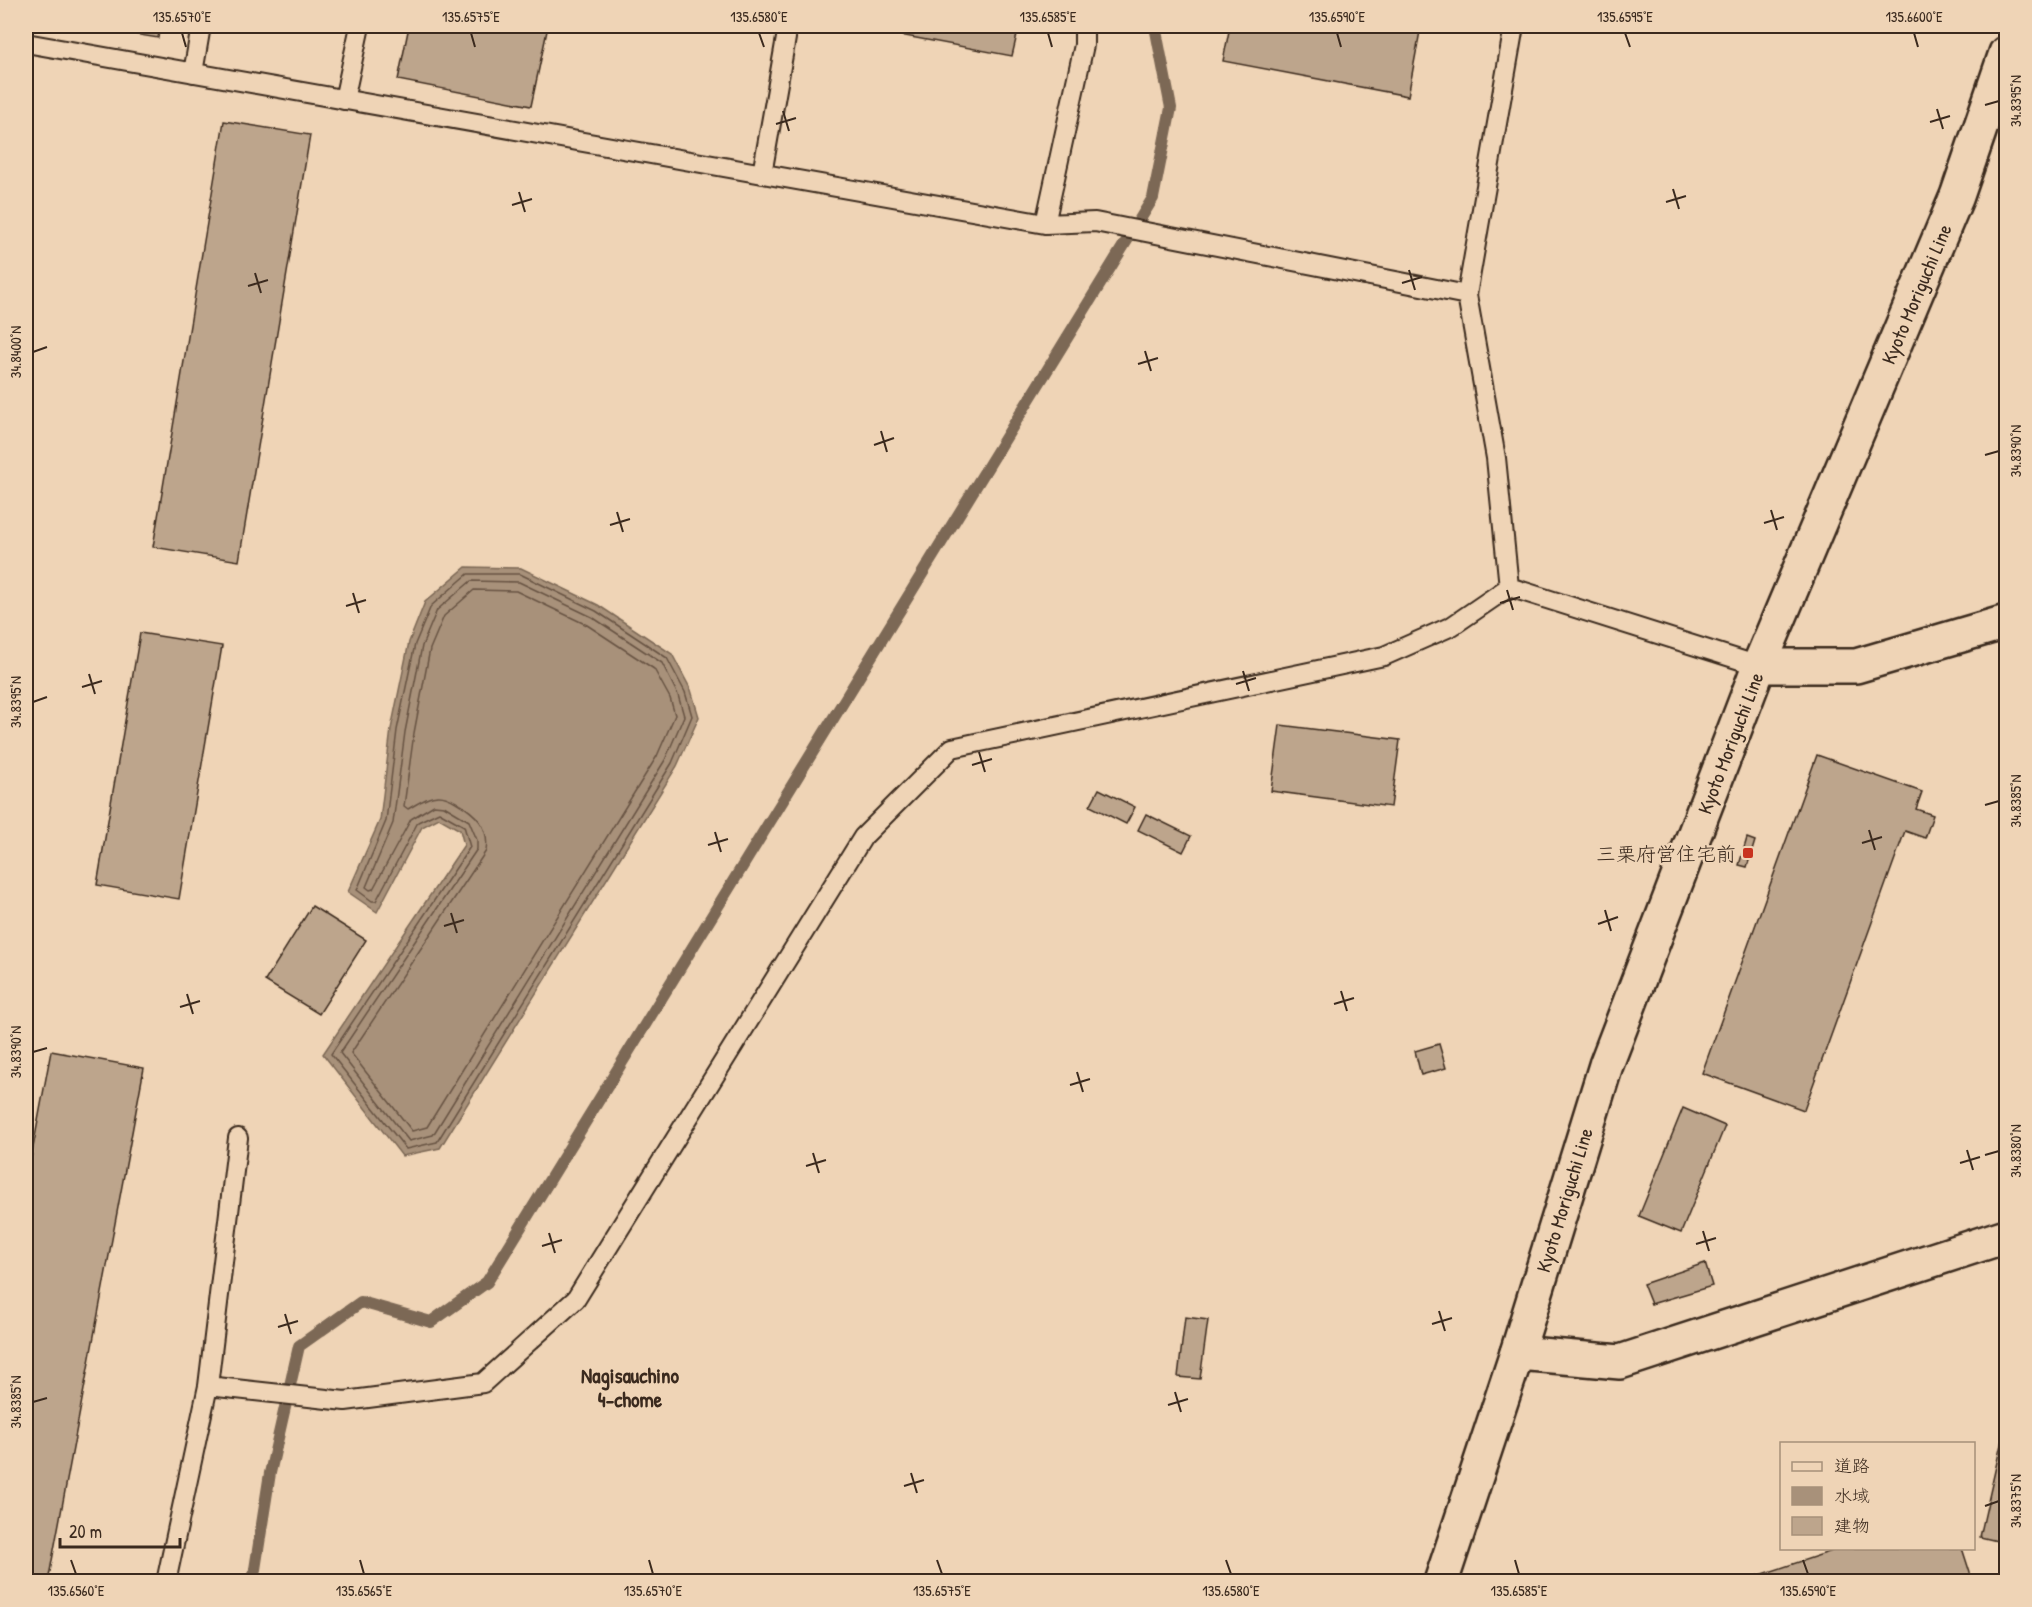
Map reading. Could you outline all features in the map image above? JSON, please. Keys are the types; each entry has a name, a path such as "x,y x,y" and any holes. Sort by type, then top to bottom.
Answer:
{"main road":[{"name":"Kyoto Moriguchi Line","path":"1441,1581 1517,1353 1606,1065 1759,666 1957,196 2007,53"},
{"path":"1759,666 1857,666 2007,622"},
{"path":"1517,1353 1620,1362 2007,1236"}],"lane":[{"path":"193,73 201,26"},
{"path":"344,100 360,26"},
{"path":"1045,224 1084,45 1083,26"},
{"path":"1509,586 1496,458 1467,295 1514,26"},
{"path":"1507,66 1525,26"},
{"path":"762,174 786,38"},
{"path":"26,43 1045,224 1095,222 1467,295"},
{"path":"1509,586 1759,666"},
{"path":"208,1386 345,1401 483,1383 576,1299 863,837 952,748 1384,657 1452,626 1509,586"},
{"path":"166,1581 208,1386 238,1138"}],"water":[{"path":"466,567 521,568 598,605 672,654 691,690 699,717 677,766 440,1148 402,1156 323,1054 464,845 460,830 439,818 422,827 377,912 348,892 380,820 391,729 409,642 425,602"}],"building":[{"path":"85,26 160,26 158,38"},
{"path":"409,26 548,26 531,106 398,80"},
{"path":"852,26 1019,26 1012,56"},
{"path":"1230,26 1421,26 1408,96 1223,61"},
{"path":"224,121 310,135 239,561 153,547"},
{"path":"140,633 222,646 179,899 97,885"},
{"path":"1280,725 1400,740 1391,807 1271,791"},
{"path":"1817,755 1922,792 1916,809 1933,815 1925,838 1905,831 1804,1110 1702,1073"},
{"path":"1099,789 1135,807 1126,824 1090,806"},
{"path":"1146,814 1191,836 1183,852 1138,830"},
{"path":"1747,838 1755,841 1747,867 1739,865"},
{"path":"312,906 366,940 319,1014 265,981"},
{"path":"1439,1044 1446,1068 1421,1075 1415,1051"},
{"path":"51,1051 144,1068 48,1582 26,1582 26,1185"},
{"path":"1683,1108 1725,1126 1681,1233 1639,1216"},
{"path":"1705,1263 1712,1286 1651,1304 1643,1284"},
{"path":"1185,1317 1208,1320 1200,1379 1178,1377"},
{"path":"2006,1422 2006,1543 1980,1537"},
{"path":"1835,1550 1963,1550 1972,1579 1964,1582 1739,1582"}],"waterway":[{"path":"253,1582 270,1473 299,1346 361,1302 431,1322 487,1282 1153,198 1171,108 1155,26"}],"place":[{"name":"三栗府営住宅前","path":"1748,853"}],"district":[{"name":"Nagisauchino 4-chome","path":"630,1387"}]}
